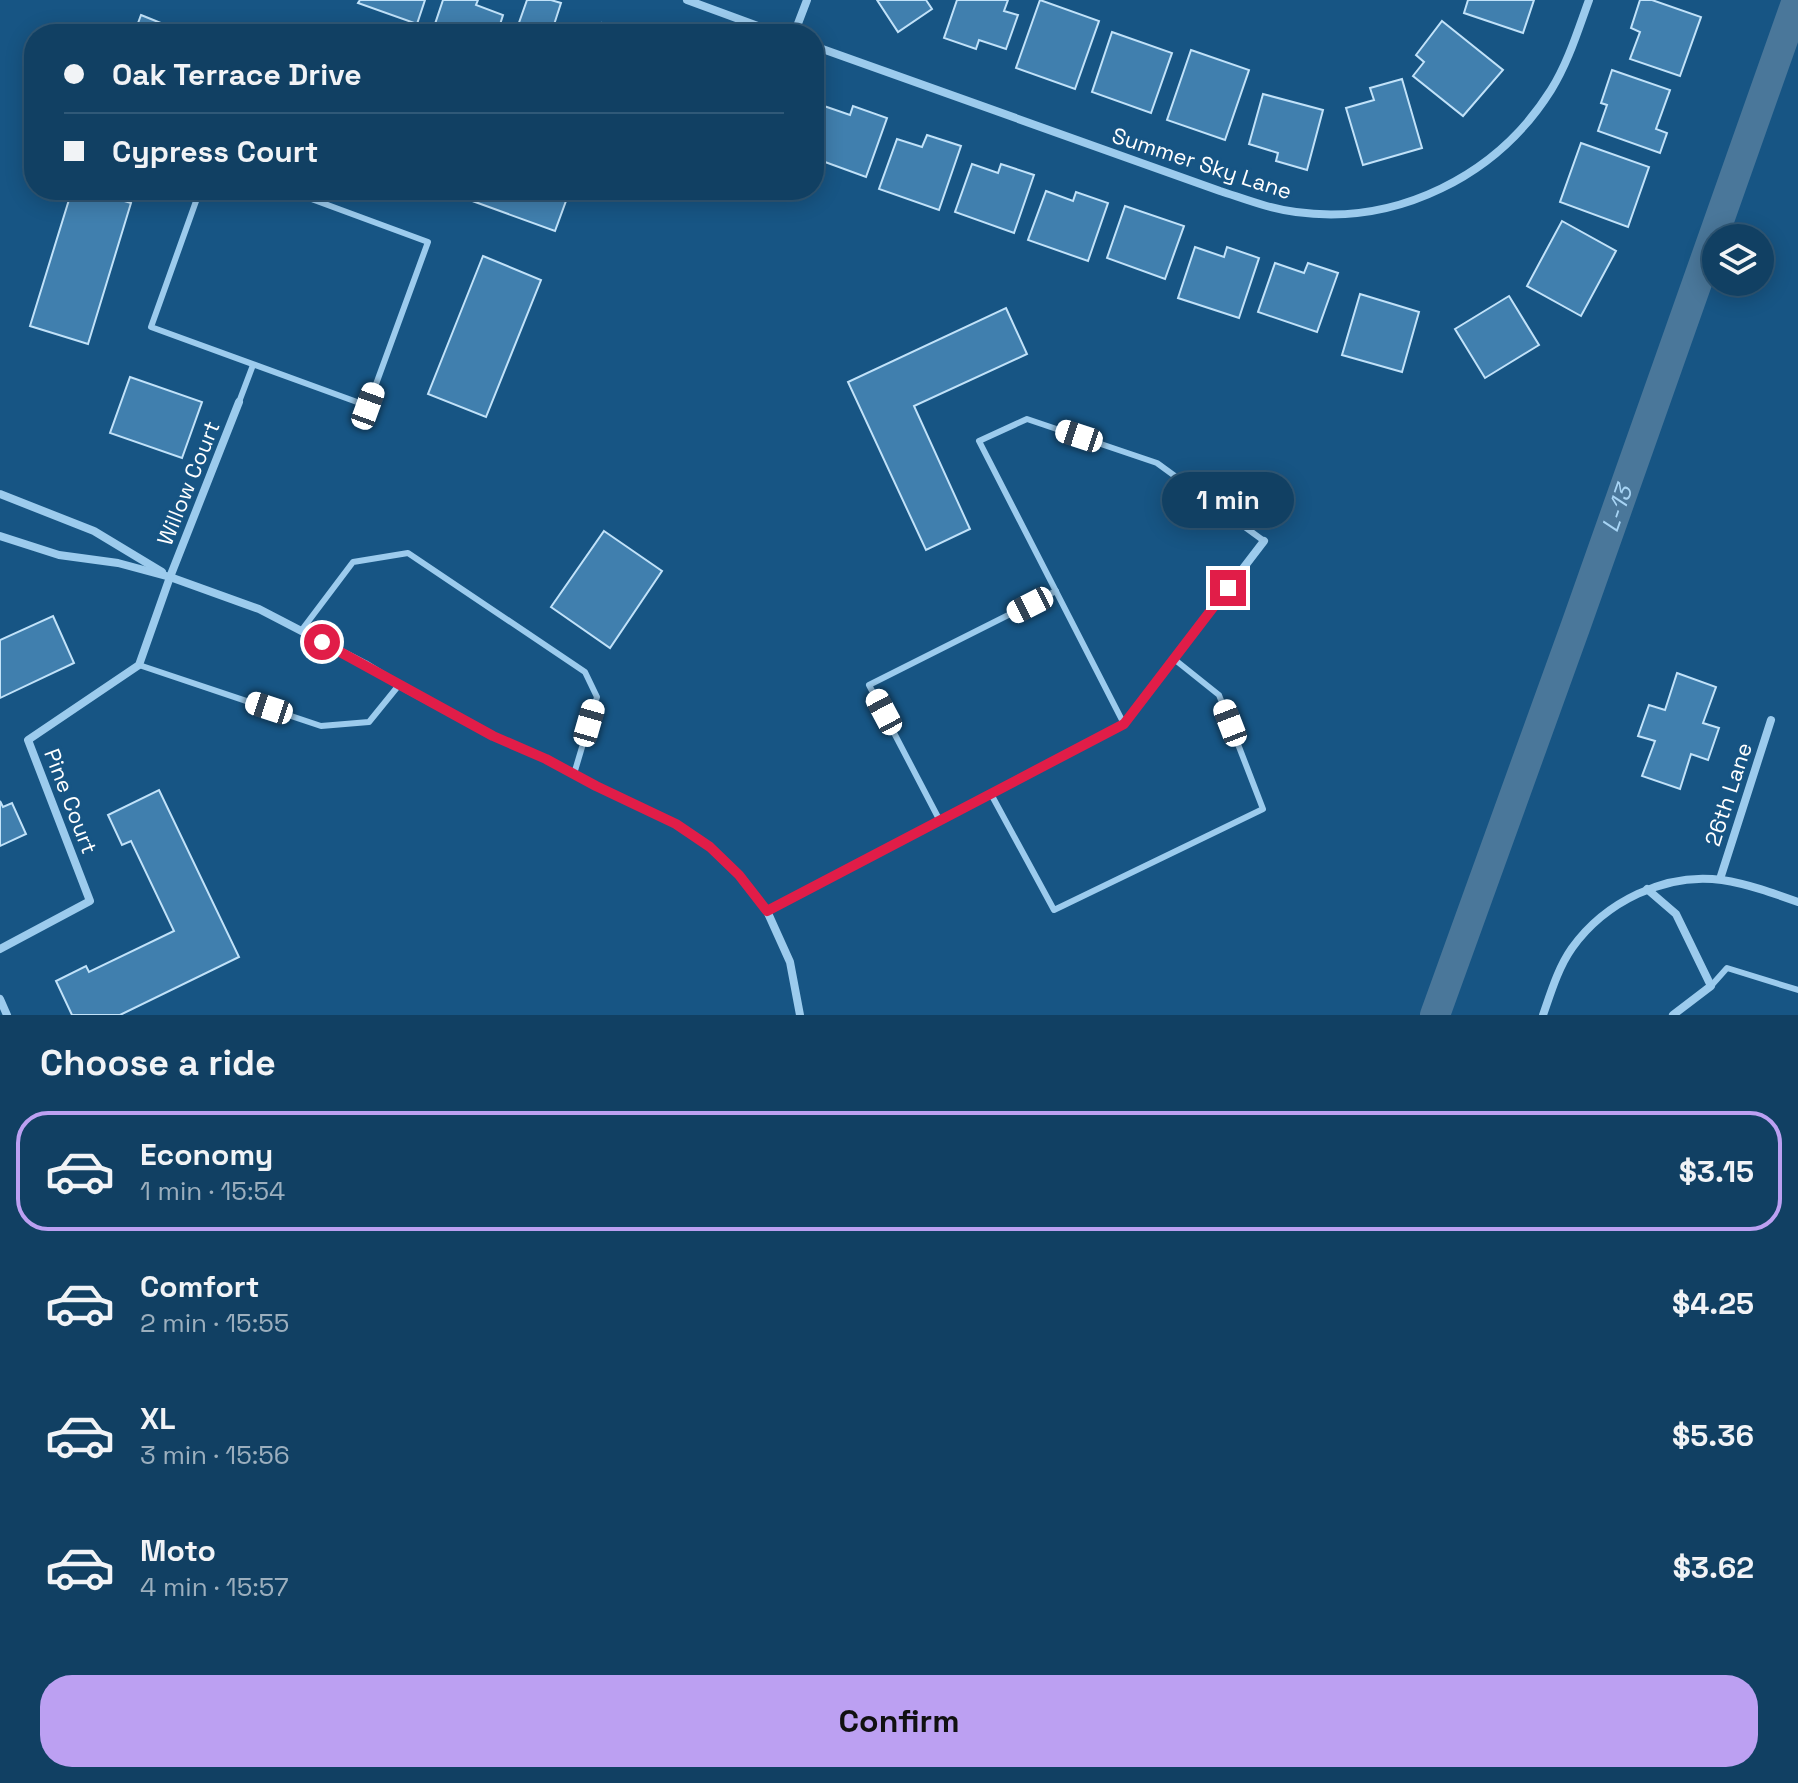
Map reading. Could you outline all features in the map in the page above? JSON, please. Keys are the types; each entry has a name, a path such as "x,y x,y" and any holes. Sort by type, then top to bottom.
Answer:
{"street":[{"path":"687,0 753,24"},
{"path":"798,24 807,0"},
{"name":"Summer Sky Lane","path":"824,50 1220,191 1299,213 1340,215 1401,205 1439,191 1475,170 1507,144 1529,122 1552,88 1589,0"},
{"name":"Willow Court","path":"170,577 239,402"},
{"path":"0,494 94,531 170,577"},
{"path":"0,536 59,555 118,563 170,577 259,609 493,736 676,824 710,847 739,875 767,911 790,962 800,1015"},
{"path":"767,911 1124,724 1264,541"},
{"path":"139,665 170,577"},
{"name":"Pine Court","path":"0,949 90,901 28,740 139,665"},
{"name":"26th Lane","path":"1720,879 1771,720"},
{"path":"1543,1015 1558,974 1573,947 1601,917 1647,889 1678,881 1720,879 1798,902"},
{"path":"1647,889 1676,914 1711,986 1673,1015"},
{"path":"0,999 7,1015"}],"lane":[{"path":"196,200 151,327 368,406 428,242 314,200"},
{"path":"239,402 253,365"},
{"path":"1124,724 979,441 1027,419 1157,463 1264,541"},
{"path":"301,631 353,562 408,553 585,672 597,697 574,774"},
{"path":"940,821 869,685 1056,591"},
{"path":"991,794 1054,910 1263,809 1219,695 1174,659"},
{"path":"139,665 321,726 369,722 399,685"},
{"path":"1711,986 1727,968 1798,990"}],"building":[{"path":"360,0 425,0 417,24 358,3"},
{"path":"443,0 478,0 476,5 503,15 500,24 435,24"},
{"path":"527,0 561,3 554,24 519,24"},
{"path":"877,0 926,0 932,9 898,32"},
{"path":"957,0 1008,0 1004,11 1018,15 1006,49 979,40 976,49 944,38"},
{"path":"1040,0 1099,21 1075,89 1016,68"},
{"path":"1468,0 1534,0 1523,33 1464,13"},
{"path":"1640,0 1652,0 1701,17 1680,76 1630,59 1640,32 1631,28"},
{"path":"141,15 163,24 138,24"},
{"path":"1442,21 1503,70 1463,116 1413,76 1424,62 1416,55"},
{"path":"1112,32 1172,53 1151,113 1092,92"},
{"path":"1191,50 1249,70 1225,140 1167,120"},
{"path":"1612,70 1670,90 1656,129 1667,133 1660,153 1598,131 1607,105 1601,103"},
{"path":"1402,79 1422,148 1363,165 1346,108 1374,100 1370,88"},
{"path":"1263,94 1323,110 1307,170 1276,161 1278,153 1249,144"},
{"path":"824,106 850,115 853,106 887,118 866,177 824,162"},
{"path":"927,135 961,146 939,210 879,189 897,139 922,147"},
{"path":"1581,143 1649,167 1628,227 1560,202"},
{"path":"972,164 998,173 1001,164 1034,175 1014,233 955,212"},
{"path":"1046,191 1073,201 1076,192 1108,203 1088,261 1028,240"},
{"path":"69,200 121,200 131,203 88,344 30,326"},
{"path":"470,200 566,200 555,231"},
{"path":"1125,206 1184,226 1165,279 1107,258"},
{"path":"1562,221 1616,251 1581,316 1527,286"},
{"path":"1195,247 1224,257 1227,247 1259,258 1239,318 1178,298"},
{"path":"483,256 541,280 486,417 428,394"},
{"path":"1275,263 1304,273 1308,263 1338,273 1317,332 1258,312"},
{"path":"1360,294 1419,312 1402,372 1342,355"},
{"path":"1509,296 1539,345 1485,378 1455,329"},
{"path":"1006,308 1027,354 914,406 970,529 926,550 848,382"},
{"path":"130,377 202,402 182,458 110,433"},
{"path":"604,531 662,571 610,648 551,607"},
{"path":"53,616 74,663 0,698 0,640"},
{"path":"1677,673 1716,687 1703,723 1719,728 1708,760 1691,754 1680,789 1642,776 1655,741 1638,736 1649,705 1665,710"},
{"path":"159,790 239,957 120,1015 72,1015 56,981 86,966 89,972 174,931 131,841 122,845 108,815"},
{"path":"0,801 3,807 12,803 26,834 0,846"}],"waterway":[{"name":"L-13","path":"1435,1015 1797,0"}],"route":[{"path":"322,642 493,736 676,824 710,847 739,875 767,911 1124,724 1228,588"}]}
